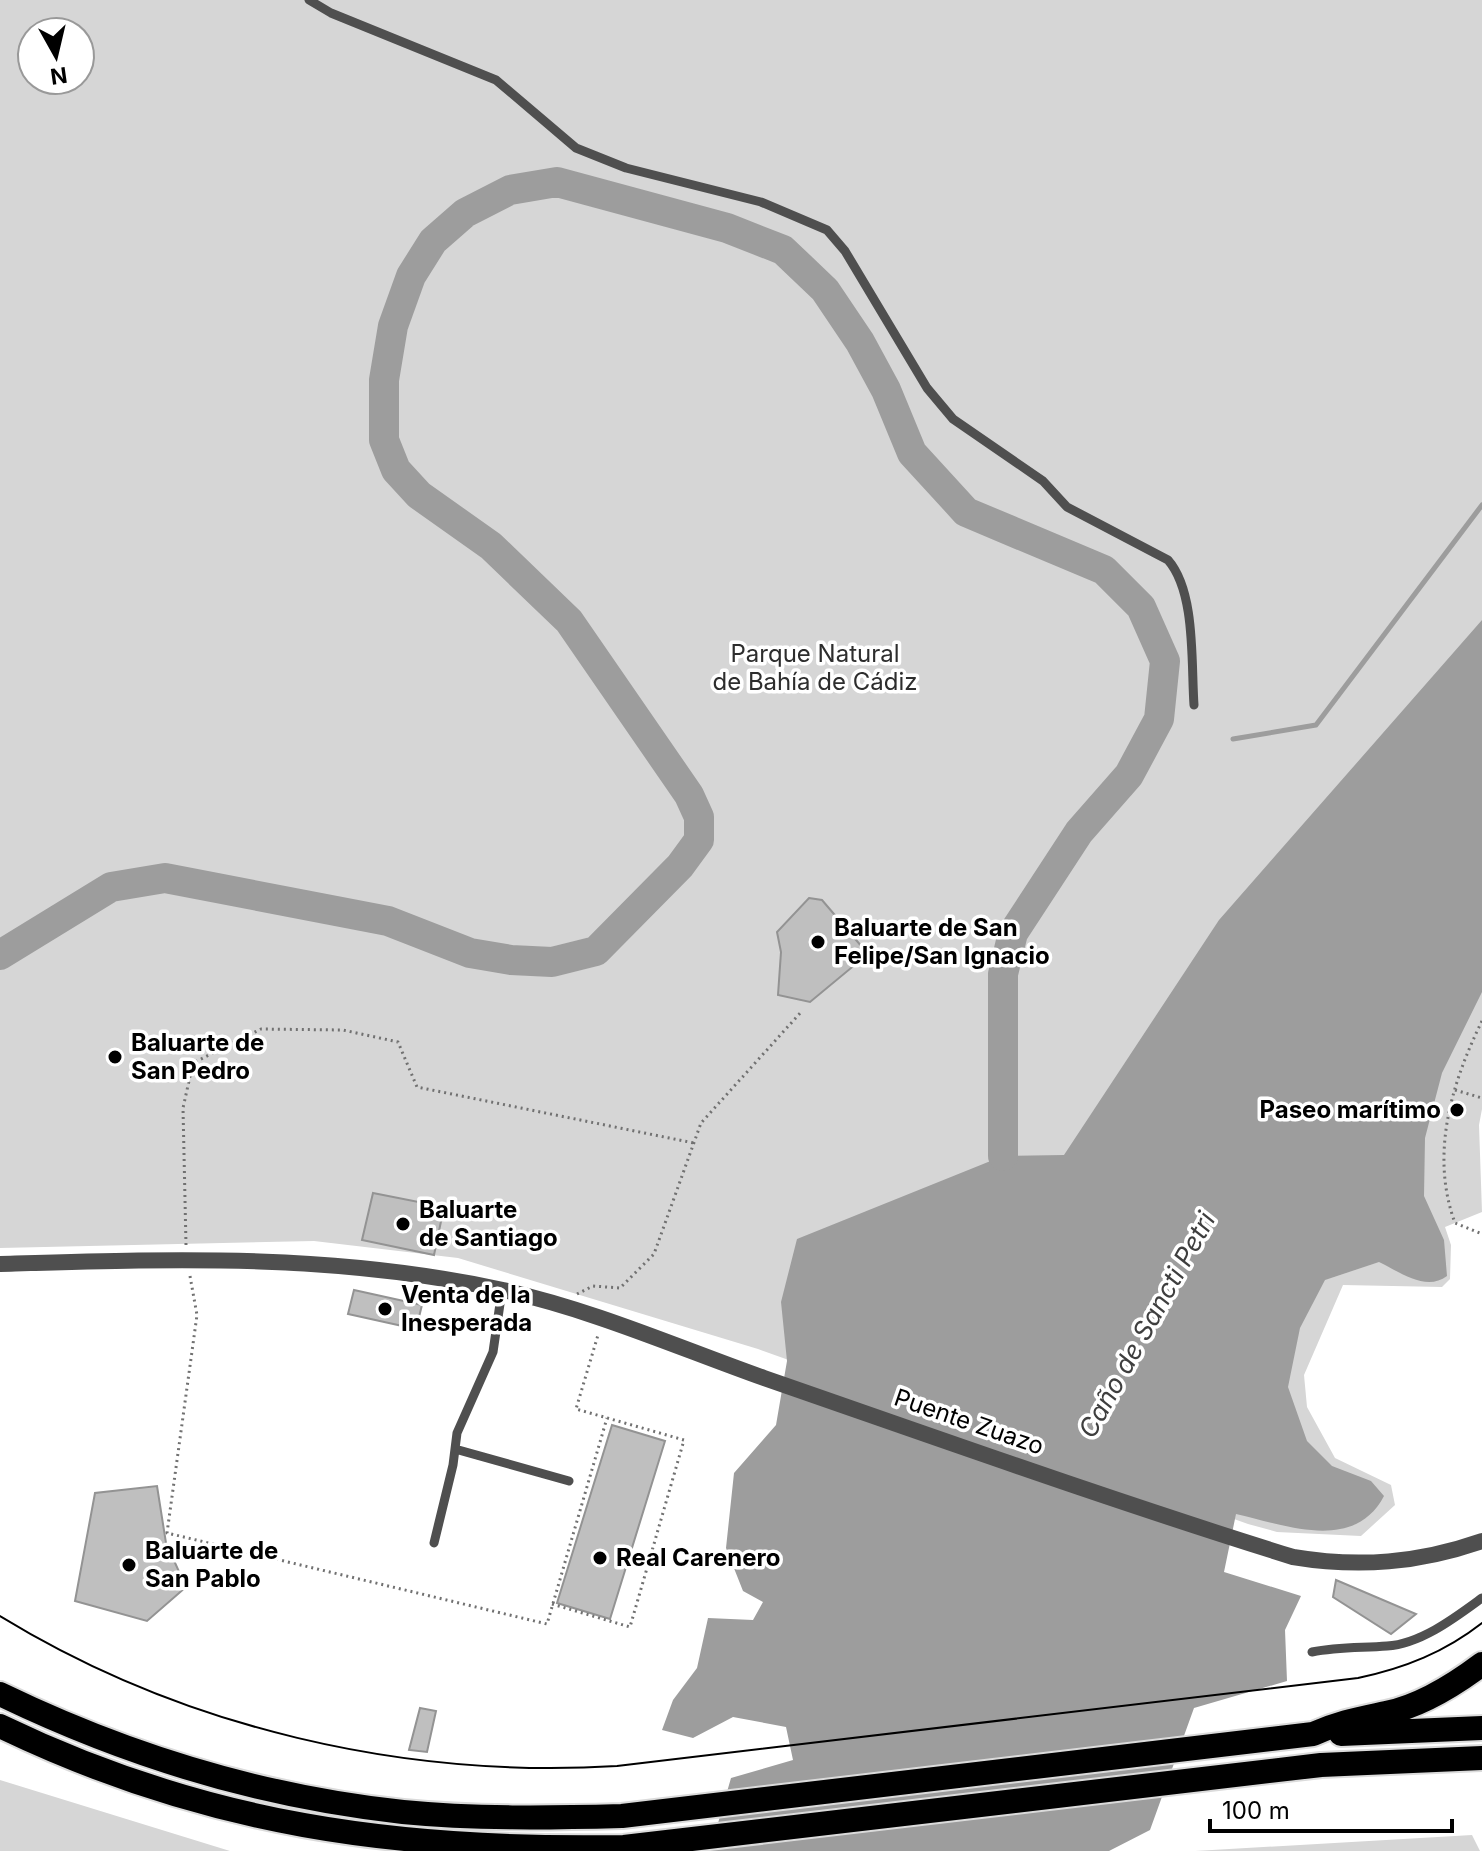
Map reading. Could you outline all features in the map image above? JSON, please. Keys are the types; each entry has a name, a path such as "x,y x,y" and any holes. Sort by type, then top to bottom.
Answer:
{"highway":[{"path":"1313,1734 1346,1719 1389,1713 1438,1693 1482,1664"},
{"path":"0,1694 104,1739 189,1768 276,1791 403,1812 526,1818 622,1816 1313,1734 1482,1728"},
{"path":"0,1726 98,1768 180,1797 270,1821 396,1842 526,1850 624,1847 1321,1765 1482,1758"}],"street":[{"name":"Puente Zuazo","path":"0,1264 296,1260 352,1265 502,1290 571,1307 761,1377 1252,1544 1317,1561 1371,1564 1434,1556 1482,1541"}],"lane":[{"path":"309,0 331,13 496,80 576,148 626,168 761,202 827,230 845,251 927,388 953,419 1043,481 1067,507 1168,560 1177,570 1186,594 1194,705"},
{"path":"434,1543 457,1433 493,1352 502,1290"},
{"path":"455,1449 569,1481"},
{"path":"1312,1652 1353,1645 1390,1646 1443,1624 1482,1598"}],"path":[{"path":"571,1307 581,1289 620,1288 647,1264 701,1123 802,1011"},
{"path":"1482,1021 1455,1090 1444,1134 1443,1181 1455,1223 1482,1234"},
{"path":"607,1418 547,1624 167,1533 197,1315 188,1261 182,1183 183,1108 193,1063 261,1029 343,1030 398,1042 417,1087 694,1143"},
{"path":"1455,1090 1482,1098"},
{"path":"552,1604 630,1627 684,1440 576,1409 603,1318"}],"green space":[{"name":"Parque Natural de Bahía de Cádiz","path":"0,0 1482,0 1482,1109 1479,1125 1482,1212 1445,1227 1451,1245 1450,1279 1442,1287 1343,1285 1304,1375 1307,1407 1335,1458 1391,1485 1395,1505 1361,1536 1277,1532 758,1349 458,1258 314,1241 0,1248"},
{"path":"0,1780 230,1851 0,1851"},
{"path":"1472,1835 1480,1851 1195,1851"}],"water":[{"name":"Caño de Sancti Petri","path":"1482,620 1482,992 1442,1073 1425,1138 1424,1196 1444,1240 1447,1276 1430,1282 1422,1281 1379,1262 1325,1280 1300,1328 1288,1387 1307,1441 1332,1466 1371,1481 1384,1496 1371,1514 1337,1530 1296,1528 1236,1514 1224,1572 1301,1596 1285,1630 1287,1681 1194,1708 1150,1830 1109,1851 710,1851 731,1778 793,1760 786,1727 733,1717 693,1738 662,1730 673,1700 697,1668 708,1618 753,1620 763,1602 743,1591 726,1548 734,1473 776,1425 787,1361 781,1302 797,1239 1003,1156 1064,1155 1219,920"}],"building":[{"name":"Baluarte de San Felipe/San Ignacio","path":"809,898 822,900 868,954 810,1002 778,995 781,952 777,932"},
{"name":"Baluarte de Santiago","path":"373,1193 444,1207 434,1255 362,1240"},
{"name":"Venta de la Inesperada","path":"354,1290 422,1305 416,1329 348,1314"},
{"name":"Real Carenero","path":"612,1425 665,1441 610,1619 557,1603"},
{"name":"Baluarte de San Pablo","path":"157,1486 166,1543 186,1587 147,1621 75,1601 95,1493"},
{"path":"1336,1580 1416,1614 1391,1634 1333,1597"},
{"path":"420,1708 436,1711 427,1752 409,1750"}],"waterway":[{"path":"0,955 111,887 165,878 388,921 470,953 511,960 552,962 596,951 680,866 699,840 699,817 689,795 569,621 491,546 419,495 396,470 384,440 384,380 393,326 411,276 433,241 465,213 510,190 557,182 727,228 783,250 825,290 860,342 886,390 912,453 966,512 1104,570 1141,607 1165,661 1159,719 1129,775 1079,832 1013,933 1003,974 1003,1156"},
{"path":"1233,739 1316,725 1482,505"}],"tram line":[{"path":"0,1616 70,1655 144,1689 219,1716 297,1738 376,1754 456,1764 537,1768 617,1766 1358,1678 1424,1658 1482,1623"}],"place":[{"name":"Baluarte de San Felipe/San Ignacio","path":"818,942"},
{"name":"Baluarte de San Pedro","path":"115,1057"},
{"name":"Paseo marítimo","path":"1457,1110"},
{"name":"Baluarte de Santiago","path":"403,1224"},
{"name":"Venta de la Inesperada","path":"385,1309"},
{"name":"Real Carenero","path":"600,1558"},
{"name":"Baluarte de San Pablo","path":"129,1565"}]}
